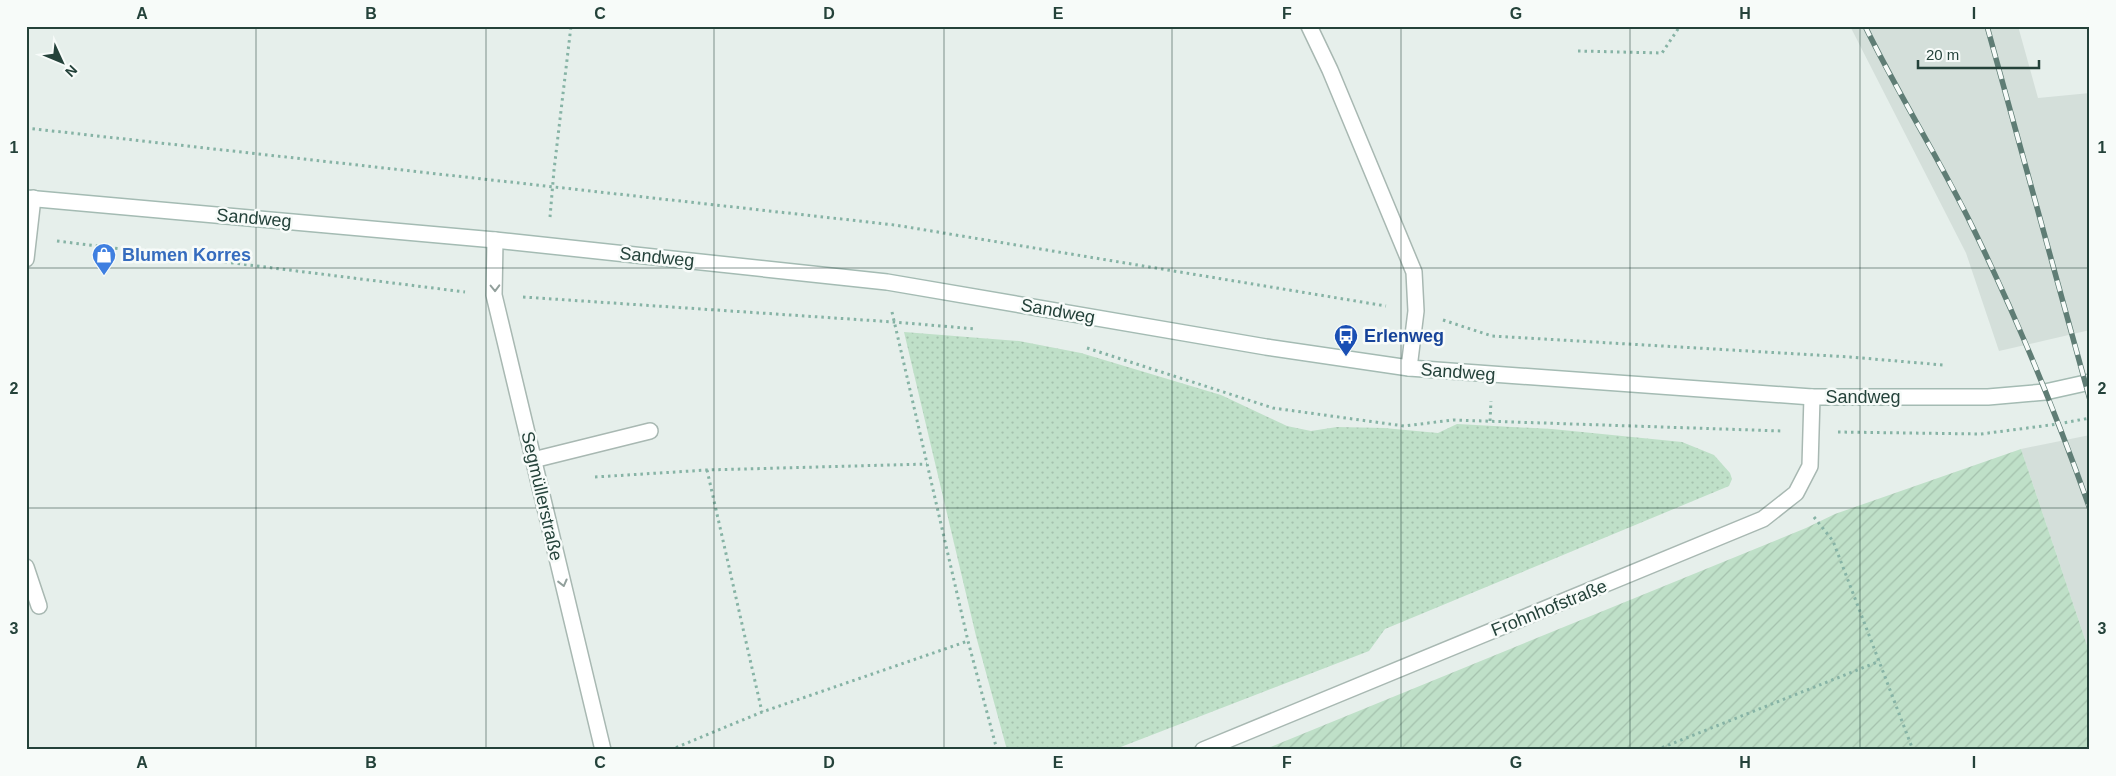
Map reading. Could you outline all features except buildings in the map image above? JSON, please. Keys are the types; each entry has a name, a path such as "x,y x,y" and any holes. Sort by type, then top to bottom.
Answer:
{"street":[{"path":"1309,26 1330,70 1414,272 1416,311 1409,368"},
{"path":"26,259 30,198"},
{"name":"Sandweg","path":"30,198 548,245 887,282 1266,347 1409,368 1812,397 1988,397 2045,392 2090,382"},
{"name":"Segmüllerstraße","path":"495,240 494,296 603,750"},
{"name":"Frohnhofstraße","path":"1203,750 1763,519 1796,493 1810,466 1812,397"},
{"path":"532,460 650,431"},
{"path":"26,567 39,606"}],"path":[{"path":"548,245 552,186 571,26"},
{"path":"1578,51 1662,52 1680,26"},
{"path":"26,128 895,225 1416,311 1492,336 1841,356 1946,366"},
{"path":"28,237 494,296 894,322 981,330"},
{"path":"887,282 886,285 894,322 968,641 997,750"},
{"path":"1086,348 1272,408 1404,426 1452,420 1812,432 1981,434 2090,418"},
{"path":"594,477 707,470 927,464"},
{"path":"707,470 762,712"},
{"path":"1796,493 1833,541 1913,750"},
{"path":"670,750 762,712 968,641"},
{"path":"1656,750 1880,661"}],"shaded area":[{"path":"1850,26 2018,26 2038,98 2090,93 2090,330 1999,351 1966,253"},
{"path":"2090,435 2090,654 2021,449"}],"green space":[{"path":"904,332 1019,341 1081,353 1221,395 1287,426 1311,431 1337,427 1384,428 1438,433 1457,424 1552,429 1682,442 1714,455 1730,473 1732,479 1729,486 1385,629 1369,651 1113,750 1007,750 976,636"},
{"path":"2021,449 2090,654 2090,750 1263,750 1806,528 1835,514"}],"railway":[{"path":"1865,26 1946,176 1989,261 2064,437 2090,509"},
{"path":"1987,26 2090,400"}],"place":[{"name":"Blumen Korres","path":"104,276"},
{"name":"Erlenweg","path":"1346,357"}]}
